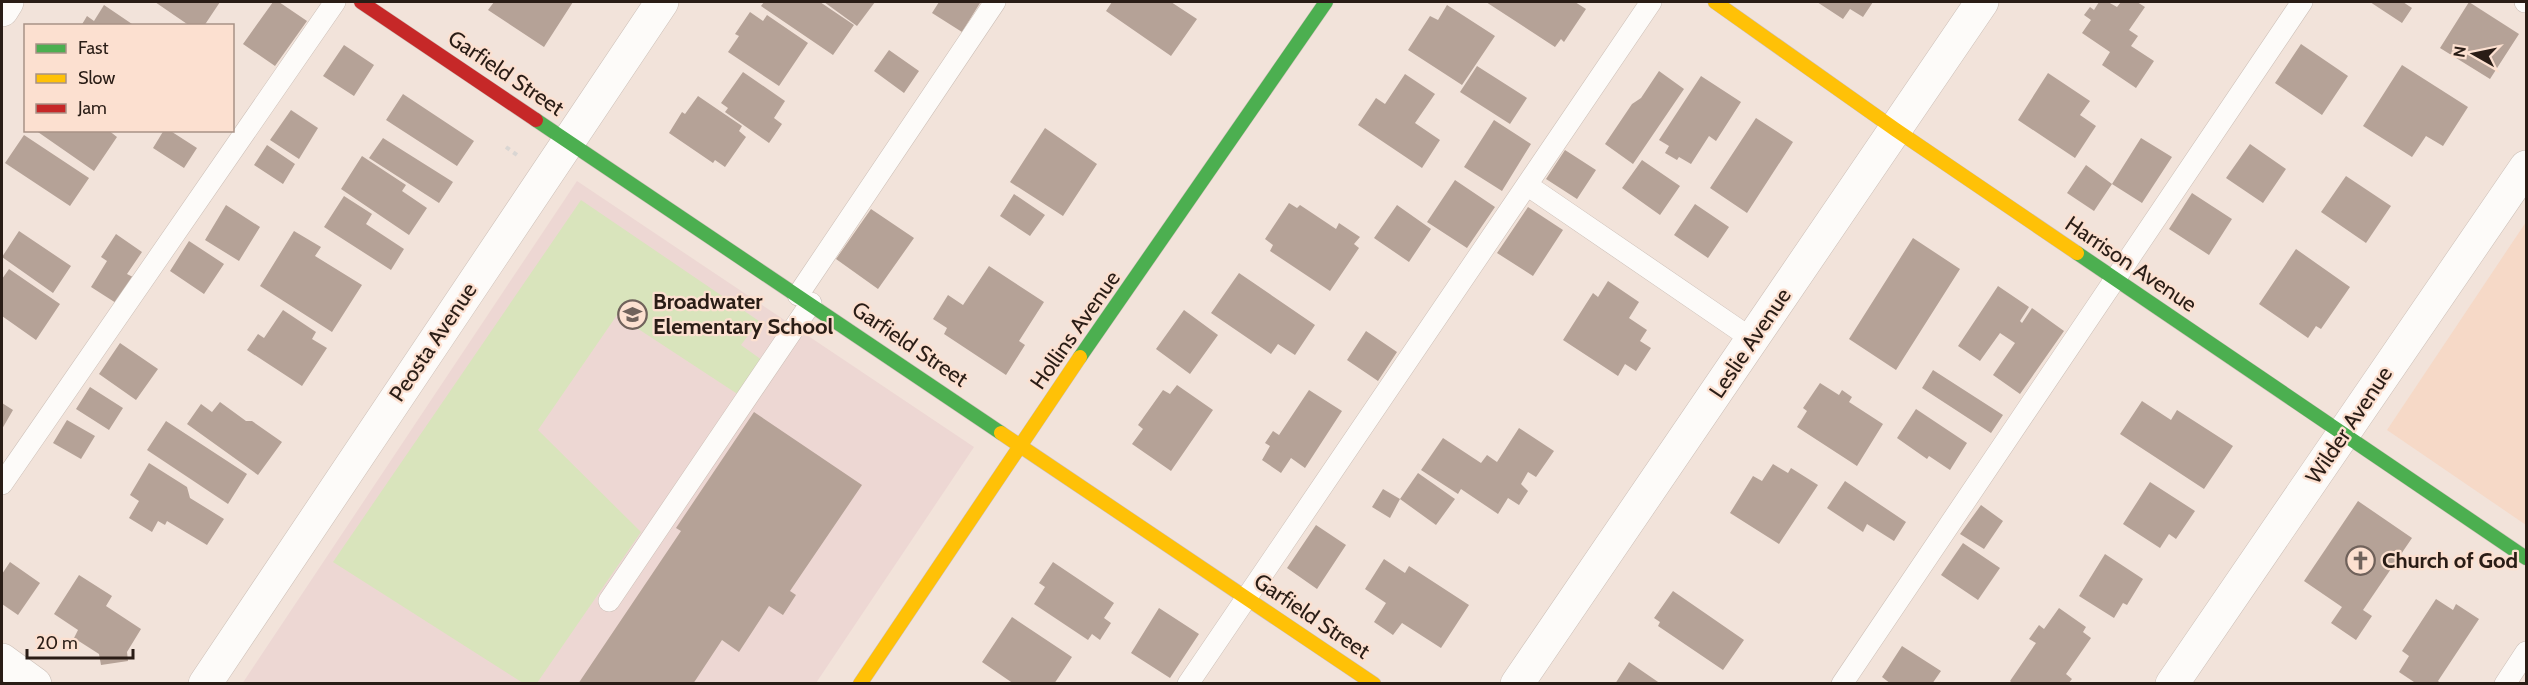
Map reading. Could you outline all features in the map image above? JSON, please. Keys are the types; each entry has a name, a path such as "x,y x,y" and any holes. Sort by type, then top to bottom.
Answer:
{"street":[{"path":"2,10 7,2"},
{"name":"Garfield Street","path":"361,2 1374,684"},
{"name":"Peosta Avenue","path":"205,684 662,2"},
{"name":"Hollins Avenue","path":"860,684 1020,444 1326,2"},
{"name":"Harrison Avenue","path":"1715,2 1896,129 2526,558"},
{"name":"Leslie Avenue","path":"1516,684 1982,2"},
{"name":"Wilder Avenue","path":"2172,684 2526,167"},
{"path":"2,660 35,684"}],"lane":[{"path":"2,484 335,2"},
{"path":"609,601 995,2"},
{"path":"1188,684 1651,2"},
{"path":"1842,684 2302,2"},
{"path":"1527,185 1752,339"},
{"path":"2505,684 2526,652"}],"path":[{"path":"506,147 520,157"}],"shaded area":[{"name":"Broadwater Elementary School","path":"577,181 974,447 816,683 242,684"},
{"path":"2526,222 2526,525 2387,430"}],"green space":[{"path":"581,200 759,321 741,345 766,363 742,397 617,315 538,430 641,532 537,683 523,683 333,562"}],"building":[{"path":"155,2 220,2 205,24 187,24"},
{"path":"273,2 279,2 307,21 275,66 243,44"},
{"path":"494,2 573,2 544,47 488,10"},
{"path":"764,2 820,2 854,25 833,55 761,6"},
{"path":"824,2 875,2 857,26"},
{"path":"939,2 980,3 962,32 932,13"},
{"path":"1112,2 1171,2 1197,19 1171,56 1106,11"},
{"path":"1486,2 1575,2 1586,9 1564,42 1561,39 1555,47"},
{"path":"1817,2 1873,2 1863,17 1850,9 1843,19"},
{"path":"2099,2 2108,2 2117,7 2121,2 2137,2 2145,7 2129,30 2138,36 2131,46 2154,61 2136,88 2102,65 2110,52 2082,33 2091,20 2084,15 2090,7 2094,10"},
{"path":"2370,2 2403,2 2412,8 2402,23"},
{"path":"2469,2 2519,34 2490,79 2440,48"},
{"path":"104,5 132,24 82,24 87,16 94,21"},
{"path":"1447,5 1495,36 1462,85 1408,50 1430,16 1438,20"},
{"path":"750,12 763,21 767,15 808,43 779,86 728,52 739,36 735,34"},
{"path":"2301,44 2348,76 2322,115 2275,83"},
{"path":"344,45 374,65 354,96 323,76"},
{"path":"889,50 919,71 904,93 874,71"},
{"path":"2402,65 2468,107 2443,146 2426,136 2412,157 2363,126"},
{"path":"1477,66 1527,98 1510,124 1460,92"},
{"path":"1659,71 1684,89 1633,164 1605,144 1632,104 1641,98"},
{"path":"743,72 785,101 774,118 782,124 769,143 725,112 728,108 721,103"},
{"path":"2048,73 2090,101 2080,115 2096,126 2075,158 2018,120"},
{"path":"1405,74 1435,94 1415,123 1440,140 1422,168 1358,125 1376,98 1385,104"},
{"path":"1701,76 1741,102 1716,141 1709,136 1691,164 1665,153 1669,146 1659,140"},
{"path":"403,94 474,141 457,166 386,120"},
{"path":"698,96 742,126 739,131 746,137 725,167 715,160 713,163 669,133 682,112 685,114"},
{"path":"291,110 318,128 299,159 270,140"},
{"path":"1756,118 1793,142 1747,213 1710,188"},
{"path":"1494,120 1531,144 1502,191 1464,167"},
{"path":"1045,128 1097,164 1063,216 1010,182"},
{"path":"38,132 111,132 117,137 94,171"},
{"path":"163,132 172,132 197,148 184,168 153,148"},
{"path":"24,135 89,178 70,206 5,163"},
{"path":"383,138 453,182 439,203 369,158"},
{"path":"2141,138 2172,157 2142,203 2112,184"},
{"path":"2250,144 2286,169 2263,203 2226,178"},
{"path":"267,145 295,164 283,184 254,165"},
{"path":"1565,150 1596,170 1577,199 1546,179"},
{"path":"362,156 406,185 402,191 427,208 409,235 341,189"},
{"path":"1642,160 1680,186 1660,215 1622,188"},
{"path":"2086,165 2112,184 2094,211 2067,193"},
{"path":"2346,176 2391,206 2366,243 2321,212"},
{"path":"1455,180 1495,207 1467,248 1427,222"},
{"path":"2192,193 2232,219 2209,255 2169,229"},
{"path":"1014,194 1045,215 1030,236 1000,216"},
{"path":"344,196 372,214 366,224 404,249 391,270 324,227"},
{"path":"1289,203 1297,208 1300,205 1336,229 1339,223 1360,237 1354,244 1359,248 1330,291 1270,251 1273,245 1265,239"},
{"path":"1695,204 1729,227 1708,258 1674,235"},
{"path":"226,205 260,227 239,261 205,240"},
{"path":"1397,205 1431,229 1409,262 1374,238"},
{"path":"1528,207 1563,230 1533,276 1497,253"},
{"path":"871,209 914,238 878,289 836,259"},
{"path":"19,231 71,266 53,293 2,257"},
{"path":"294,231 321,247 315,256 362,285 332,332 260,286"},
{"path":"116,234 142,252 127,274 133,277 116,303 91,287 107,261 101,257"},
{"path":"1913,238 1960,269 1896,370 1849,339"},
{"path":"189,241 224,264 204,294 170,271"},
{"path":"2296,249 2350,287 2321,329 2316,326 2308,338 2259,304"},
{"path":"989,266 1044,302 1019,341 1025,345 1006,375 944,334 947,328 933,319 948,295 963,305"},
{"path":"9,269 60,304 36,340 2,316 2,279"},
{"path":"1239,273 1315,325 1295,355 1278,344 1271,354 1211,313"},
{"path":"1608,281 1639,302 1629,318 1647,330 1640,341 1651,348 1636,371 1625,364 1618,376 1563,340 1593,293 1598,297"},
{"path":"1998,286 2029,307 2020,321 2022,323 2032,308 2064,331 2020,394 1993,375 2015,343 2000,333 1980,361 1958,346"},
{"path":"283,310 316,332 312,339 327,348 302,386 247,350 258,334 264,338"},
{"path":"1184,310 1218,335 1190,374 1156,349"},
{"path":"1366,331 1397,352 1378,381 1347,360"},
{"path":"120,343 158,369 136,400 99,374"},
{"path":"1933,370 2003,415 1991,433 1922,388"},
{"path":"1820,383 1839,395 1842,390 1852,397 1849,402 1883,424 1857,466 1797,427 1807,411 1803,408"},
{"path":"1177,385 1213,410 1171,471 1132,444 1143,429 1138,425 1163,390 1170,394"},
{"path":"90,387 123,408 109,430 76,409"},
{"path":"1309,390 1342,411 1305,468 1291,458 1281,473 1262,460 1270,446 1265,443 1273,431 1279,435"},
{"path":"2142,401 2171,420 2177,410 2233,446 2204,489 2120,434"},
{"path":"220,402 246,421 252,421 282,442 258,475 187,424 201,404 212,412"},
{"path":"2,403 13,410 2,429"},
{"path":"1916,409 1967,443 1950,470 1929,456 1927,459 1897,438"},
{"path":"754,412 862,485 790,591 796,595 783,615 769,606 739,652 722,640 693,684 578,684 681,531 676,528"},
{"path":"67,420 95,436 81,459 53,443"},
{"path":"166,421 247,474 228,504 147,450"},
{"path":"1519,428 1554,451 1536,477 1528,472 1521,484 1528,491 1519,505 1508,498 1498,514 1461,489 1458,494 1421,470 1443,438 1481,463 1487,455 1497,462"},
{"path":"149,463 187,487 190,498 224,519 207,545 167,521 165,525 158,521 152,532 129,518 139,501 130,495"},
{"path":"1773,464 1788,473 1791,468 1818,485 1779,544 1730,513 1753,476 1762,481"},
{"path":"1418,473 1455,499 1436,525 1400,499"},
{"path":"1845,481 1906,522 1894,541 1867,524 1863,532 1827,508"},
{"path":"2150,482 2195,511 2176,539 2169,534 2160,548 2123,524"},
{"path":"1383,489 1400,499 1390,518 1372,507"},
{"path":"2358,501 2412,538 2363,610 2372,616 2356,640 2331,623 2342,607 2304,581"},
{"path":"1981,505 2003,521 1984,549 1960,534"},
{"path":"1316,525 1346,545 1317,589 1287,568"},
{"path":"1963,543 2000,568 1978,600 1941,575"},
{"path":"2105,554 2143,579 2127,605 2123,603 2114,618 2079,596"},
{"path":"1384,559 1405,573 1409,566 1469,605 1441,648 1402,623 1393,635 1374,622 1386,603 1365,589"},
{"path":"10,562 40,583 18,615 2,604 2,574"},
{"path":"1053,562 1114,603 1104,618 1111,623 1100,640 1092,634 1088,640 1034,604 1045,587 1039,583"},
{"path":"79,575 112,596 106,606 141,629 127,652 128,661 101,665 99,654 74,638 78,630 54,614"},
{"path":"1673,591 1744,640 1723,670 1658,626 1660,622 1654,618"},
{"path":"2436,599 2453,610 2456,604 2479,619 2438,681 2441,684 2417,684 2399,672 2409,656 2402,651"},
{"path":"1159,608 1199,634 1170,678 1131,653"},
{"path":"2059,608 2086,627 2083,632 2091,638 2066,674 2072,679 2068,684 2013,684 2010,681 2036,643 2029,639 2039,625 2044,629"},
{"path":"1012,617 1072,657 1054,684 1014,684 982,662"},
{"path":"1902,646 1941,671 1932,684 1891,684 1882,677"},
{"path":"1629,662 1661,684 1615,684"}],"traffic: fast":[{"path":"1080,357 1326,2"},
{"path":"536,120 1001,433"},
{"path":"2077,253 2526,558"}],"traffic: slow":[{"path":"1715,2 1896,130 2077,253"},
{"path":"860,684 1080,357"},
{"path":"1001,433 1374,684"}],"traffic: jam":[{"path":"361,2 536,120"}],"place":[{"name":"Broadwater Elementary School","path":"632,314"},
{"name":"Church of God","path":"2361,560"}]}
